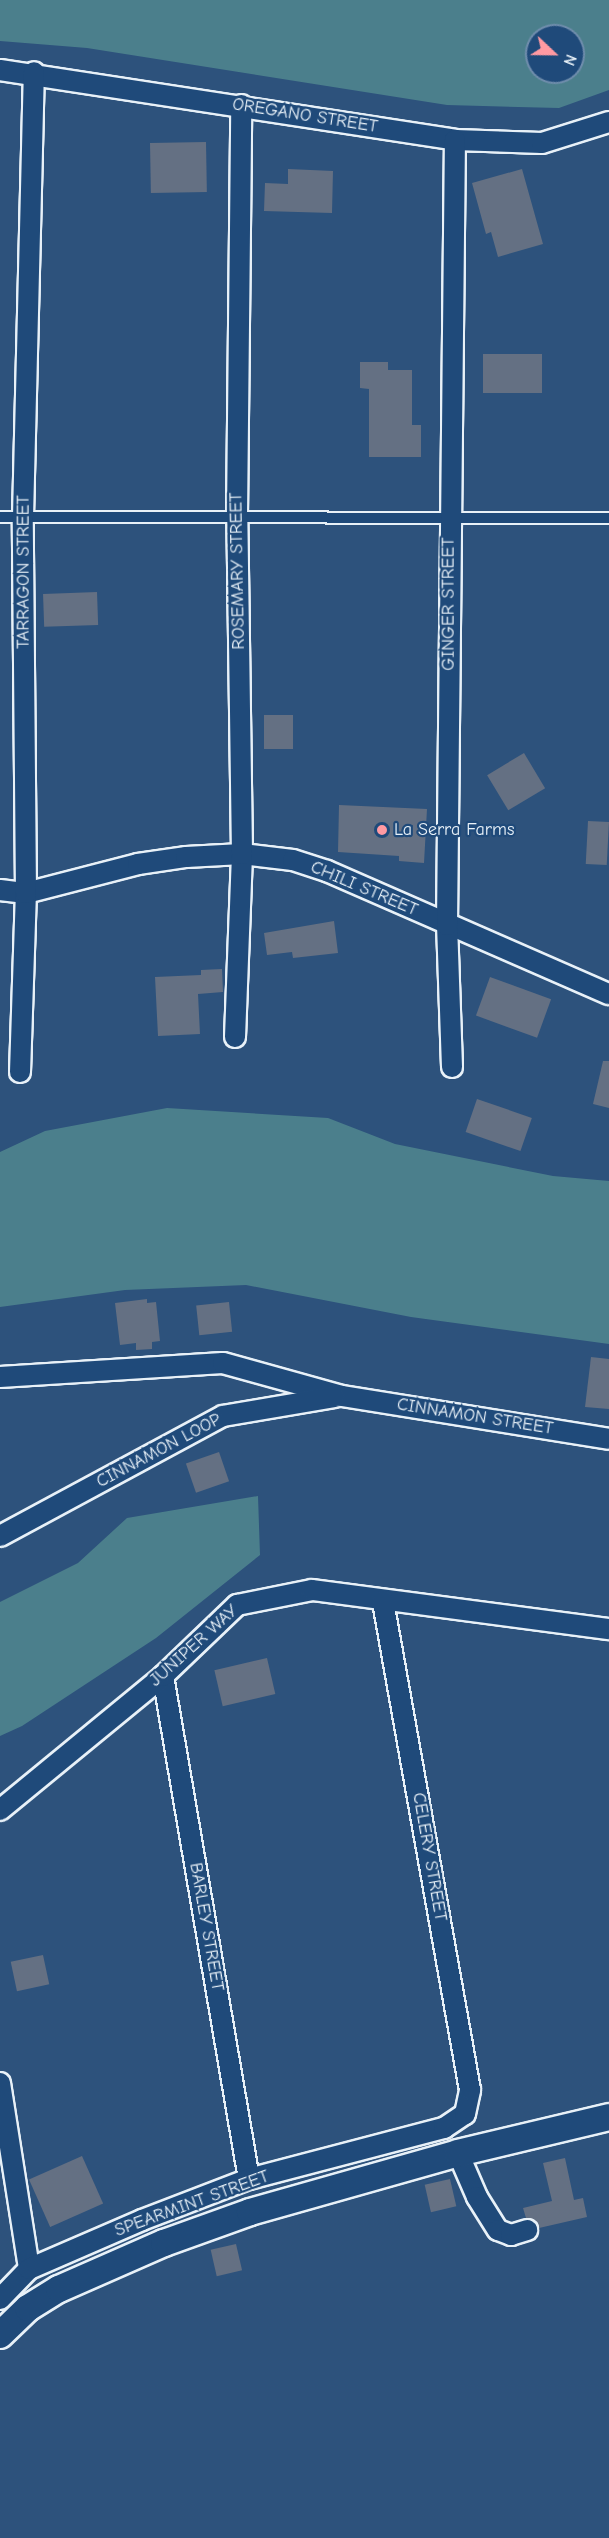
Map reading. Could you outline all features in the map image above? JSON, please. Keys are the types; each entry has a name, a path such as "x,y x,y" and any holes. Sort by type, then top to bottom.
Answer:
{"street":[{"name":"OREGANO STREET","path":"0,70 34,72 455,140 542,143 609,122"},
{"name":"TARRAGON STREET","path":"20,1072 26,893 23,517 34,72"},
{"name":"ROSEMARY STREET","path":"235,1037 242,854 237,516 241,105"},
{"name":"GINGER STREET","path":"452,1067 447,925 449,520 455,140"},
{"name":"CHILI STREET","path":"0,890 26,893 138,864 242,854 293,860 327,871 609,994"},
{"path":"0,1377 223,1363 342,1396"},
{"name":"CINNAMON STREET","path":"342,1396 609,1439"},
{"name":"CINNAMON LOOP","path":"0,1536 223,1416 342,1396"},
{"name":"JUNIPER WAY","path":"0,1810 163,1676 237,1605 312,1590 609,1629"},
{"name":"CELERY STREET","path":"383,1601 470,2090 465,2114"},
{"name":"BARLEY STREET","path":"163,1676 249,2179"},
{"path":"0,2084 29,2269"},
{"name":"SPEARMINT STREET","path":"0,2299 29,2269 249,2179 444,2128 465,2114"},
{"path":"0,2335 28,2307 59,2289 153,2248 298,2196 458,2153 609,2117"},
{"path":"458,2153 472,2188 498,2230 511,2235 527,2230"}],"lane":[{"path":"0,517 237,516 449,520 609,518"}],"green space":[{"path":"0,0 609,0 609,90 559,108 447,105 87,48 0,41"},
{"path":"167,1108 328,1118 395,1144 553,1176 609,1181 609,1344 411,1317 246,1285 125,1290 0,1307 0,1152 45,1131"},
{"path":"258,1496 260,1555 156,1638 22,1726 0,1736 0,1602 78,1563 127,1518"}],"building":[{"path":"206,142 207,192 151,193 150,143"},
{"path":"288,169 333,171 332,213 264,211 265,183 288,184"},
{"path":"522,169 543,244 498,257 491,232 486,234 472,183"},
{"path":"483,354 542,354 542,393 483,393"},
{"path":"360,362 388,362 388,370 412,370 412,425 421,425 421,457 369,457 369,389 360,388"},
{"path":"97,592 98,625 44,627 43,594"},
{"path":"264,715 293,715 293,749 264,749"},
{"path":"524,753 545,788 508,810 487,775"},
{"name":"La Serra Farms","path":"339,805 427,809 424,863 399,861 399,856 338,852"},
{"path":"588,821 609,822 607,865 586,864"},
{"path":"334,921 338,953 293,958 292,952 267,955 264,933"},
{"path":"222,969 223,992 198,994 200,1034 158,1036 155,977 201,975 201,970"},
{"path":"490,977 551,999 537,1038 476,1016"},
{"path":"603,1061 609,1061 609,1108 593,1104"},
{"path":"477,1099 532,1118 520,1151 466,1132"},
{"path":"147,1299 147,1303 156,1302 160,1341 152,1342 152,1349 136,1350 136,1343 120,1345 115,1303"},
{"path":"229,1302 232,1332 199,1335 196,1305"},
{"path":"591,1357 609,1359 609,1409 585,1407"},
{"path":"219,1452 229,1481 196,1493 186,1463"},
{"path":"267,1658 275,1694 223,1706 214,1670"},
{"path":"43,1955 49,1984 17,1991 11,1962"},
{"path":"82,2156 103,2204 50,2227 29,2180"},
{"path":"565,2158 574,2200 583,2198 587,2217 539,2228 535,2221 526,2218 523,2208 552,2201 543,2163"},
{"path":"450,2179 456,2206 431,2212 425,2185"},
{"path":"236,2244 242,2270 217,2276 211,2250"}],"place":[{"name":"La Serra Farms","path":"382,830"}]}
